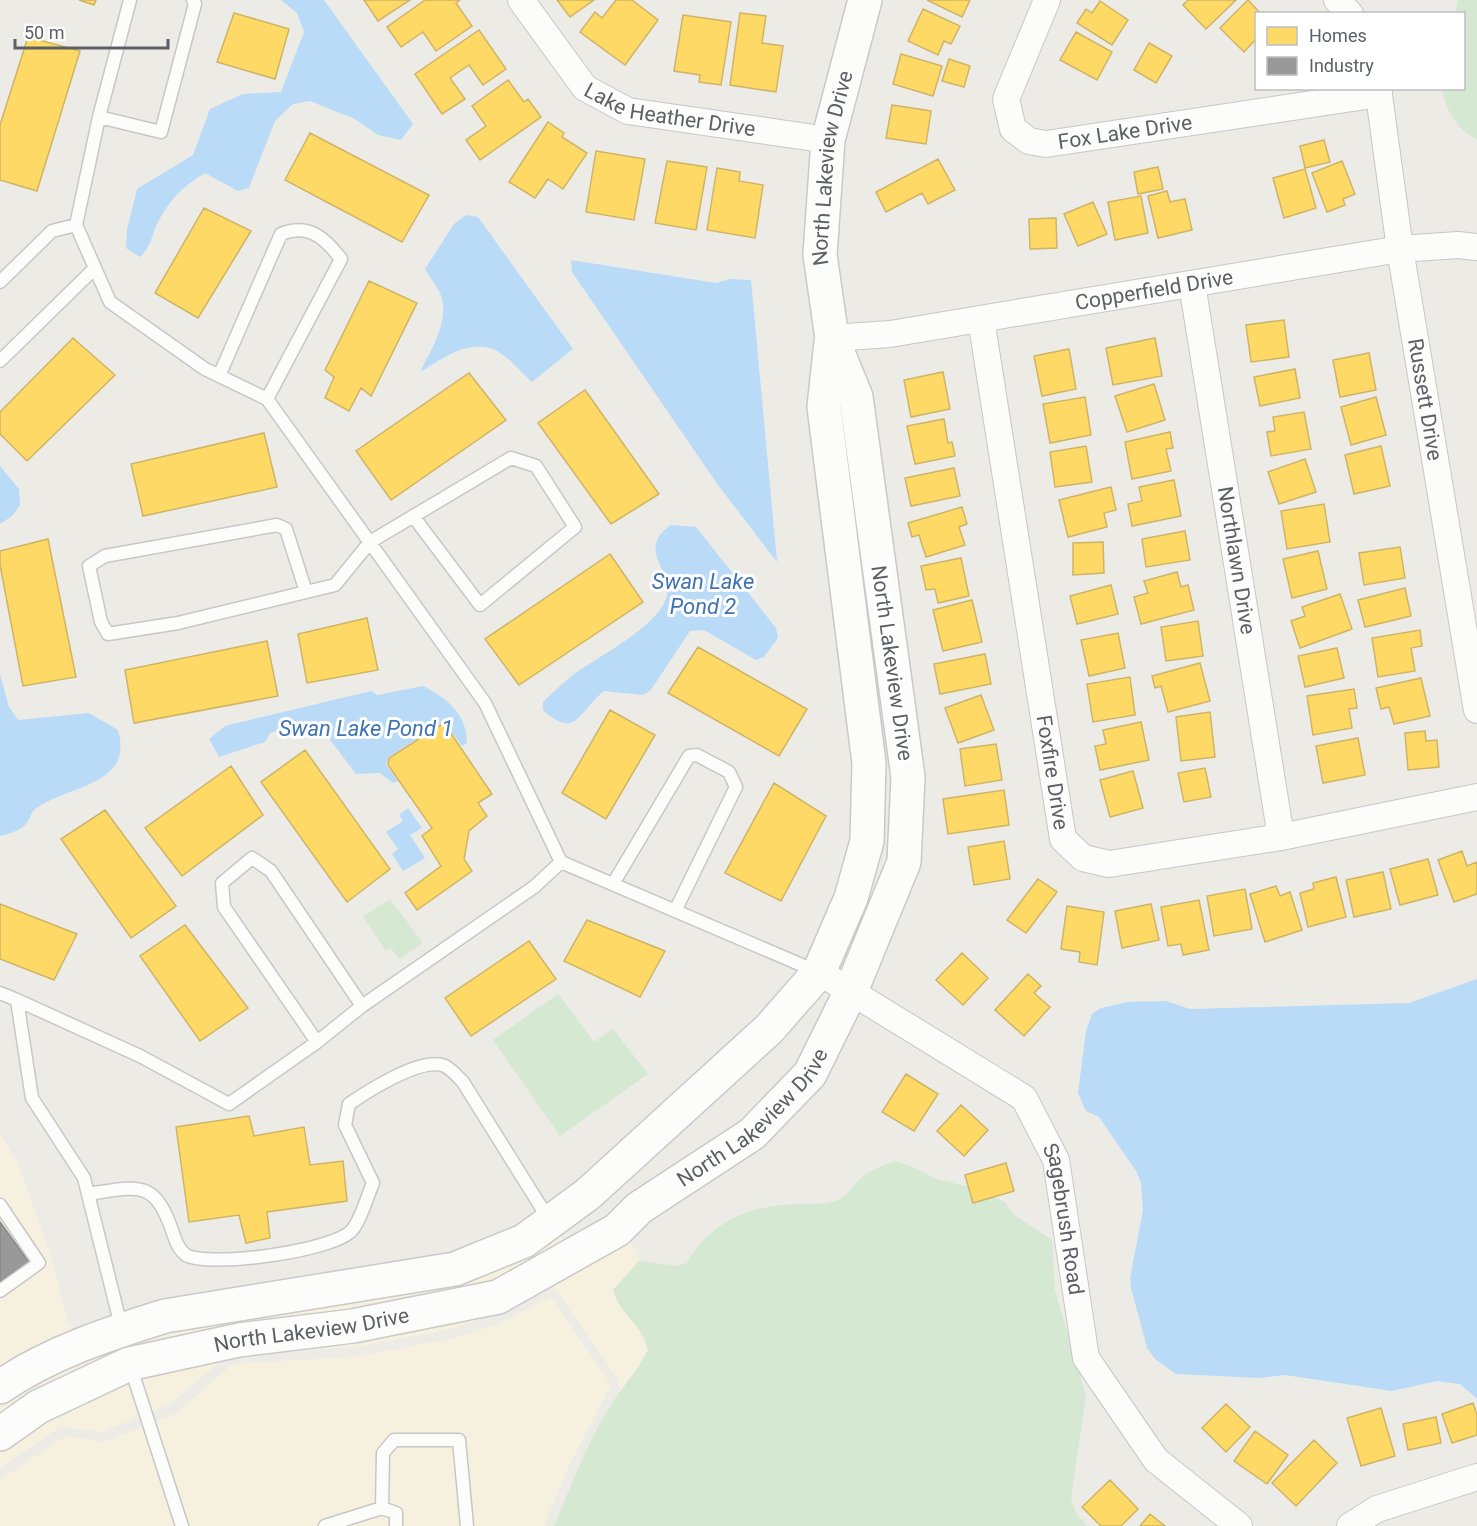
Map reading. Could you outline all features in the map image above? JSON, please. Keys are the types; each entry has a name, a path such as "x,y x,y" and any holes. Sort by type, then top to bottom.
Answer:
{"street":[{"name":"Lake Heather Drive","path":"521,0 585,88 628,111 828,140"},
{"name":"North Lakeview Drive","path":"0,1387 29,1367 126,1347 239,1340 352,1326 498,1298 617,1230 639,1208 752,1134 810,1074 851,991 904,862 908,777 856,397 832,338 820,255 828,140 865,0"},
{"name":"Fox Lake Drive","path":"1047,0 1006,99 1013,129 1029,141 1046,144 1379,91"},
{"path":"1337,0 1348,12"},
{"name":"Russett Drive","path":"1379,91 1400,249 1477,710"},
{"name":"Copperfield Drive","path":"832,338 890,334 1400,249 1458,245 1477,247"},
{"name":"Northlawn Drive","path":"1192,284 1281,837"},
{"name":"Foxfire Drive","path":"981,319 1063,839 1083,858 1109,864 1281,837 1477,798"},
{"name":"North Lakeview Drive","path":"0,1434 126,1347 165,1316 455,1269 524,1241 588,1194 769,1029 819,972 851,898 867,841 869,764 858,656 824,407 832,338"},
{"path":"858,656 890,652"},
{"name":"Sagebrush Road","path":"819,972 1024,1098 1056,1160 1086,1358 1156,1460 1239,1526"},
{"path":"555,1218 587,1247"},
{"path":"1350,1526 1377,1509 1477,1478"}],"lane":[{"path":"130,0 99,117 76,225 110,302 219,376 267,399 485,703 561,862 819,972"},
{"path":"99,117 161,132 195,4 193,0"},
{"path":"0,282 52,231 76,225"},
{"path":"219,376 281,234 294,229 325,238 341,259 267,399"},
{"path":"0,360 95,268"},
{"path":"306,592 286,529 277,525 105,556 89,566 101,622 108,634 178,623 335,585 370,542 413,516 511,458 536,466 575,527 480,605 413,516"},
{"path":"613,884 688,756 697,755 729,772 736,787 675,911"},
{"path":"317,1042 225,907 222,883 252,858 271,871 362,1006"},
{"path":"0,993 140,1056 229,1104 317,1042 362,1006 534,887 561,862"},
{"path":"16,1000 32,1098 84,1178 126,1347 183,1526"},
{"path":"88,1194 134,1187 149,1191 166,1212 177,1244 184,1254 195,1257 226,1260 319,1248 352,1231 373,1183 345,1125 349,1104 369,1091 425,1064 445,1066 463,1082 541,1207 555,1218"},
{"path":"0,1205 39,1263 0,1292"},
{"path":"382,1508 383,1453 394,1440 459,1440 467,1526"},
{"path":"325,1526 382,1508 396,1513 396,1526"}],"shaded area":[{"path":"0,1133 17,1162 51,1255 68,1323 74,1330 0,1373"},
{"path":"559,1236 568,1244 493,1287 350,1315 0,1419 0,1402 35,1377 126,1340"},
{"path":"626,1238 637,1252 639,1261 613,1290 616,1299 644,1335 648,1350 635,1373 614,1401 619,1390 618,1380 558,1292 551,1287 494,1315 451,1329 358,1347 229,1354 169,1405 101,1432 60,1427 0,1468 0,1448 44,1417 133,1375 242,1351 356,1338"},
{"path":"551,1297 611,1385 568,1468 544,1526 0,1526 0,1480 66,1436 103,1442 175,1414 233,1364 360,1356 454,1338 499,1324"}],"green space":[{"path":"1458,0 1477,0 1477,140 1453,119 1442,90 1465,90 1465,12 1455,12"},
{"path":"390,899 423,943 399,959 391,948 386,951 363,917"},
{"path":"558,994 594,1042 613,1029 648,1074 560,1136 493,1040"},
{"path":"895,1161 936,1179 974,1188 1005,1202 1013,1214 1052,1240 1055,1290 1086,1396 1071,1498 1077,1515 1087,1526 554,1526 597,1430 648,1350 641,1332 620,1306 613,1290 639,1261 678,1266 687,1263 696,1248 708,1236 734,1218 781,1205 822,1204 838,1200 867,1174"}],"water":[{"path":"281,0 324,0 413,124 401,140 378,135 355,119 310,101 293,104 275,121 249,188 238,191 205,173 197,178 183,189 166,208 149,245 140,257 126,248 127,230 137,189 193,155 210,109 243,94 281,92 304,32 297,13"},
{"path":"466,215 478,217 573,349 532,382 503,355 493,349 483,347 454,352 420,372 438,334 443,313 440,293 425,269 454,224"},
{"path":"571,260 716,283 730,279 751,280 777,562 718,485 572,272"},
{"path":"0,466 19,489 20,505 12,516 0,524"},
{"name":"Swan Lake Pond 2","path":"671,525 696,527 776,628 778,638 764,657 756,660 704,630 690,631 651,690 643,695 604,691 583,714 570,723 554,719 543,710 543,702 574,674 639,631 660,610 668,589 658,561 656,543 661,534"},
{"path":"0,674 9,707 18,720 89,713 118,730 120,748 117,762 108,773 96,781 35,809 23,827 0,836"},
{"name":"Swan Lake Pond 1","path":"423,686 454,708 464,724 467,743 462,746 444,722 388,757 386,765 398,781 393,783 380,773 356,774 328,737 299,729 271,732 265,742 219,757 209,739 225,726 371,691 377,695"},
{"path":"408,808 422,828 410,835 425,858 403,871 392,854 398,849 386,832 403,821 399,815"},
{"path":"1477,979 1477,1399 1460,1384 1437,1381 1392,1391 1285,1375 1259,1378 1176,1374 1155,1359 1147,1348 1130,1278 1143,1210 1141,1183 1136,1171 1099,1117 1086,1111 1078,1093 1086,1031 1092,1014 1101,1008 1127,1002 1166,1001 1190,1009 1409,1003"}],"building: Homes":[{"path":"79,0 96,0 94,5"},
{"path":"364,0 410,0 378,21"},
{"path":"425,0 460,0 456,3 472,26 436,51 423,32 401,47 387,27"},
{"path":"557,0 594,0 570,17"},
{"path":"616,0 632,0 658,20 625,65 580,32 595,12 602,18"},
{"path":"927,0 970,0 962,17"},
{"path":"1188,0 1236,0 1206,29 1183,5"},
{"path":"1248,0 1259,12 1255,12 1255,40 1244,52 1220,28"},
{"path":"1100,1 1128,20 1112,45 1077,23 1086,9 1092,13"},
{"path":"923,9 960,26 951,44 944,41 938,55 908,41"},
{"path":"234,13 289,29 275,79 217,62"},
{"path":"740,13 766,16 762,43 783,46 776,92 730,85"},
{"path":"683,15 731,22 721,85 699,82 700,75 674,71"},
{"path":"479,30 506,69 483,85 469,65 450,78 465,99 442,114 415,74"},
{"path":"1076,32 1112,52 1097,80 1060,60"},
{"path":"28,37 80,51 37,191 0,180 0,125"},
{"path":"1149,43 1172,56 1156,83 1134,70"},
{"path":"901,54 942,66 933,96 893,84"},
{"path":"949,59 970,66 964,87 942,81"},
{"path":"508,80 524,102 528,99 541,117 480,160 466,140 486,126 472,106"},
{"path":"892,105 931,111 926,144 886,138"},
{"path":"548,122 564,133 562,137 587,153 563,189 548,179 535,198 509,182"},
{"path":"310,133 429,195 402,242 285,180"},
{"path":"1324,140 1330,162 1305,168 1300,146"},
{"path":"596,151 645,159 634,220 586,212"},
{"path":"938,159 955,190 928,204 922,193 886,212 876,192"},
{"path":"667,161 707,167 696,230 655,223"},
{"path":"1342,161 1355,194 1343,199 1345,205 1327,212 1312,173"},
{"path":"1158,167 1163,189 1138,194 1134,172"},
{"path":"717,168 740,172 739,181 763,185 755,238 707,230"},
{"path":"1305,169 1316,208 1284,218 1273,178"},
{"path":"1167,191 1170,202 1185,199 1192,230 1158,238 1148,196"},
{"path":"1141,196 1148,233 1115,240 1108,202"},
{"path":"1093,202 1107,234 1078,246 1064,214"},
{"path":"204,208 251,231 198,318 155,293"},
{"path":"1056,218 1057,248 1030,249 1029,219"},
{"path":"369,281 417,303 371,396 361,388 349,411 325,398 334,377 325,370"},
{"path":"1284,320 1289,357 1251,362 1246,325"},
{"path":"73,338 115,375 27,461 0,434 0,412"},
{"path":"1155,338 1162,376 1113,385 1106,348"},
{"path":"1069,349 1076,389 1042,396 1034,356"},
{"path":"1369,353 1376,390 1340,397 1333,360"},
{"path":"1295,369 1300,398 1260,406 1254,377"},
{"path":"943,372 950,409 911,417 904,380"},
{"path":"469,373 506,420 391,500 356,451"},
{"path":"1154,384 1165,420 1127,432 1115,396"},
{"path":"585,390 659,494 611,524 538,423"},
{"path":"1085,397 1091,435 1050,443 1043,404"},
{"path":"1376,397 1386,435 1351,445 1341,407"},
{"path":"1304,412 1311,449 1271,456 1267,432 1275,431 1273,417"},
{"path":"944,419 948,443 952,442 955,456 915,464 907,426"},
{"path":"1170,432 1173,448 1166,449 1171,471 1132,479 1125,442"},
{"path":"264,433 277,487 143,516 131,464"},
{"path":"1086,446 1092,482 1055,487 1050,452"},
{"path":"1381,446 1390,486 1354,494 1345,455"},
{"path":"1305,459 1316,492 1279,504 1268,472"},
{"path":"954,468 960,496 911,506 905,478"},
{"path":"1174,480 1181,516 1132,526 1128,504 1142,501 1139,487"},
{"path":"1111,487 1116,510 1104,513 1107,527 1068,537 1059,500"},
{"path":"1324,504 1330,542 1287,549 1281,511"},
{"path":"962,507 967,524 959,527 965,545 926,557 919,535 912,537 908,523"},
{"path":"1185,531 1190,560 1146,567 1142,539"},
{"path":"48,539 76,677 23,686 0,565 0,551"},
{"path":"1103,542 1104,573 1073,575 1073,543"},
{"path":"1400,547 1405,578 1364,585 1359,553"},
{"path":"1318,551 1327,589 1292,598 1283,559"},
{"path":"610,554 643,602 519,685 485,639"},
{"path":"961,558 969,596 938,603 935,589 926,590 921,566"},
{"path":"1177,572 1181,587 1188,585 1194,610 1141,624 1134,597 1148,593 1144,581"},
{"path":"1111,585 1118,614 1077,624 1070,596"},
{"path":"1405,588 1411,616 1365,627 1358,600"},
{"path":"1340,594 1352,629 1300,648 1291,621 1305,616 1302,607"},
{"path":"972,600 982,642 943,651 933,610"},
{"path":"367,618 378,670 307,683 298,634"},
{"path":"1198,621 1203,656 1166,661 1161,627"},
{"path":"1420,630 1422,646 1411,648 1415,671 1378,677 1372,638"},
{"path":"1118,633 1125,668 1089,676 1081,640"},
{"path":"267,641 278,696 134,723 125,670"},
{"path":"698,647 807,709 779,756 668,693"},
{"path":"1337,648 1344,678 1305,687 1298,656"},
{"path":"985,654 991,684 940,694 934,664"},
{"path":"1200,663 1210,701 1168,712 1161,686 1155,688 1152,676"},
{"path":"1130,677 1135,715 1093,722 1087,684"},
{"path":"1421,678 1430,716 1394,724 1389,707 1381,709 1376,688"},
{"path":"1354,689 1357,708 1349,709 1352,728 1313,735 1307,696"},
{"path":"981,695 994,730 958,743 945,708"},
{"path":"610,710 655,735 606,819 562,793"},
{"path":"1210,712 1215,757 1181,761 1176,717"},
{"path":"1141,722 1149,760 1100,770 1095,746 1106,744 1103,730"},
{"path":"444,723 492,794 478,803 487,816 469,831 464,859 472,871 417,910 405,893 441,866 422,836 432,828 388,765 389,758"},
{"path":"1425,731 1426,741 1437,740 1439,767 1408,770 1405,733"},
{"path":"1358,738 1365,775 1323,783 1316,746"},
{"path":"996,744 1002,780 965,786 960,749"},
{"path":"305,750 390,869 347,902 261,782"},
{"path":"231,766 263,815 182,876 145,828"},
{"path":"1205,768 1211,797 1184,802 1178,773"},
{"path":"1133,771 1143,808 1110,817 1100,780"},
{"path":"774,783 826,816 781,901 725,873"},
{"path":"1004,790 1009,825 948,834 943,799"},
{"path":"105,810 176,906 131,938 61,839"},
{"path":"1004,841 1010,879 974,885 968,847"},
{"path":"1462,851 1467,866 1477,862 1477,894 1454,902 1438,860"},
{"path":"1428,859 1438,895 1400,905 1390,869"},
{"path":"1383,872 1391,909 1354,917 1346,880"},
{"path":"1336,877 1346,917 1308,927 1300,893 1314,889 1313,883"},
{"path":"1038,879 1057,892 1026,933 1007,920"},
{"path":"1276,886 1280,896 1290,892 1302,930 1265,942 1250,894"},
{"path":"1245,889 1252,929 1214,936 1207,896"},
{"path":"1199,900 1209,950 1183,955 1181,944 1168,946 1161,907"},
{"path":"0,904 77,934 54,980 0,959"},
{"path":"1151,904 1159,940 1122,948 1115,911"},
{"path":"1067,906 1104,912 1097,965 1079,962 1080,952 1061,949"},
{"path":"587,920 665,951 640,997 564,961"},
{"path":"185,925 248,1008 200,1041 140,956"},
{"path":"529,941 556,979 471,1036 445,998"},
{"path":"962,953 988,978 963,1005 936,980"},
{"path":"1028,974 1041,986 1034,993 1050,1007 1024,1036 995,1010"},
{"path":"906,1074 938,1094 914,1131 882,1112"},
{"path":"961,1105 988,1130 964,1156 937,1131"},
{"path":"249,1116 254,1136 304,1127 310,1165 343,1161 347,1201 267,1212 270,1238 246,1243 239,1215 189,1222 176,1127"},
{"path":"1006,1163 1014,1191 973,1203 965,1175"},
{"path":"1473,1403 1477,1415 1477,1435 1452,1443 1442,1414"},
{"path":"1226,1404 1250,1427 1226,1452 1202,1428"},
{"path":"1381,1408 1395,1456 1361,1466 1347,1418"},
{"path":"1436,1417 1441,1443 1408,1450 1403,1424"},
{"path":"1255,1431 1288,1455 1267,1484 1234,1461"},
{"path":"1314,1440 1337,1463 1296,1506 1272,1483"},
{"path":"1110,1480 1138,1509 1121,1526 1101,1526 1082,1507"},
{"path":"1150,1514 1165,1526 1140,1526"}],"building: Industry":[{"path":"0,1222 29,1262 0,1282"}]}
